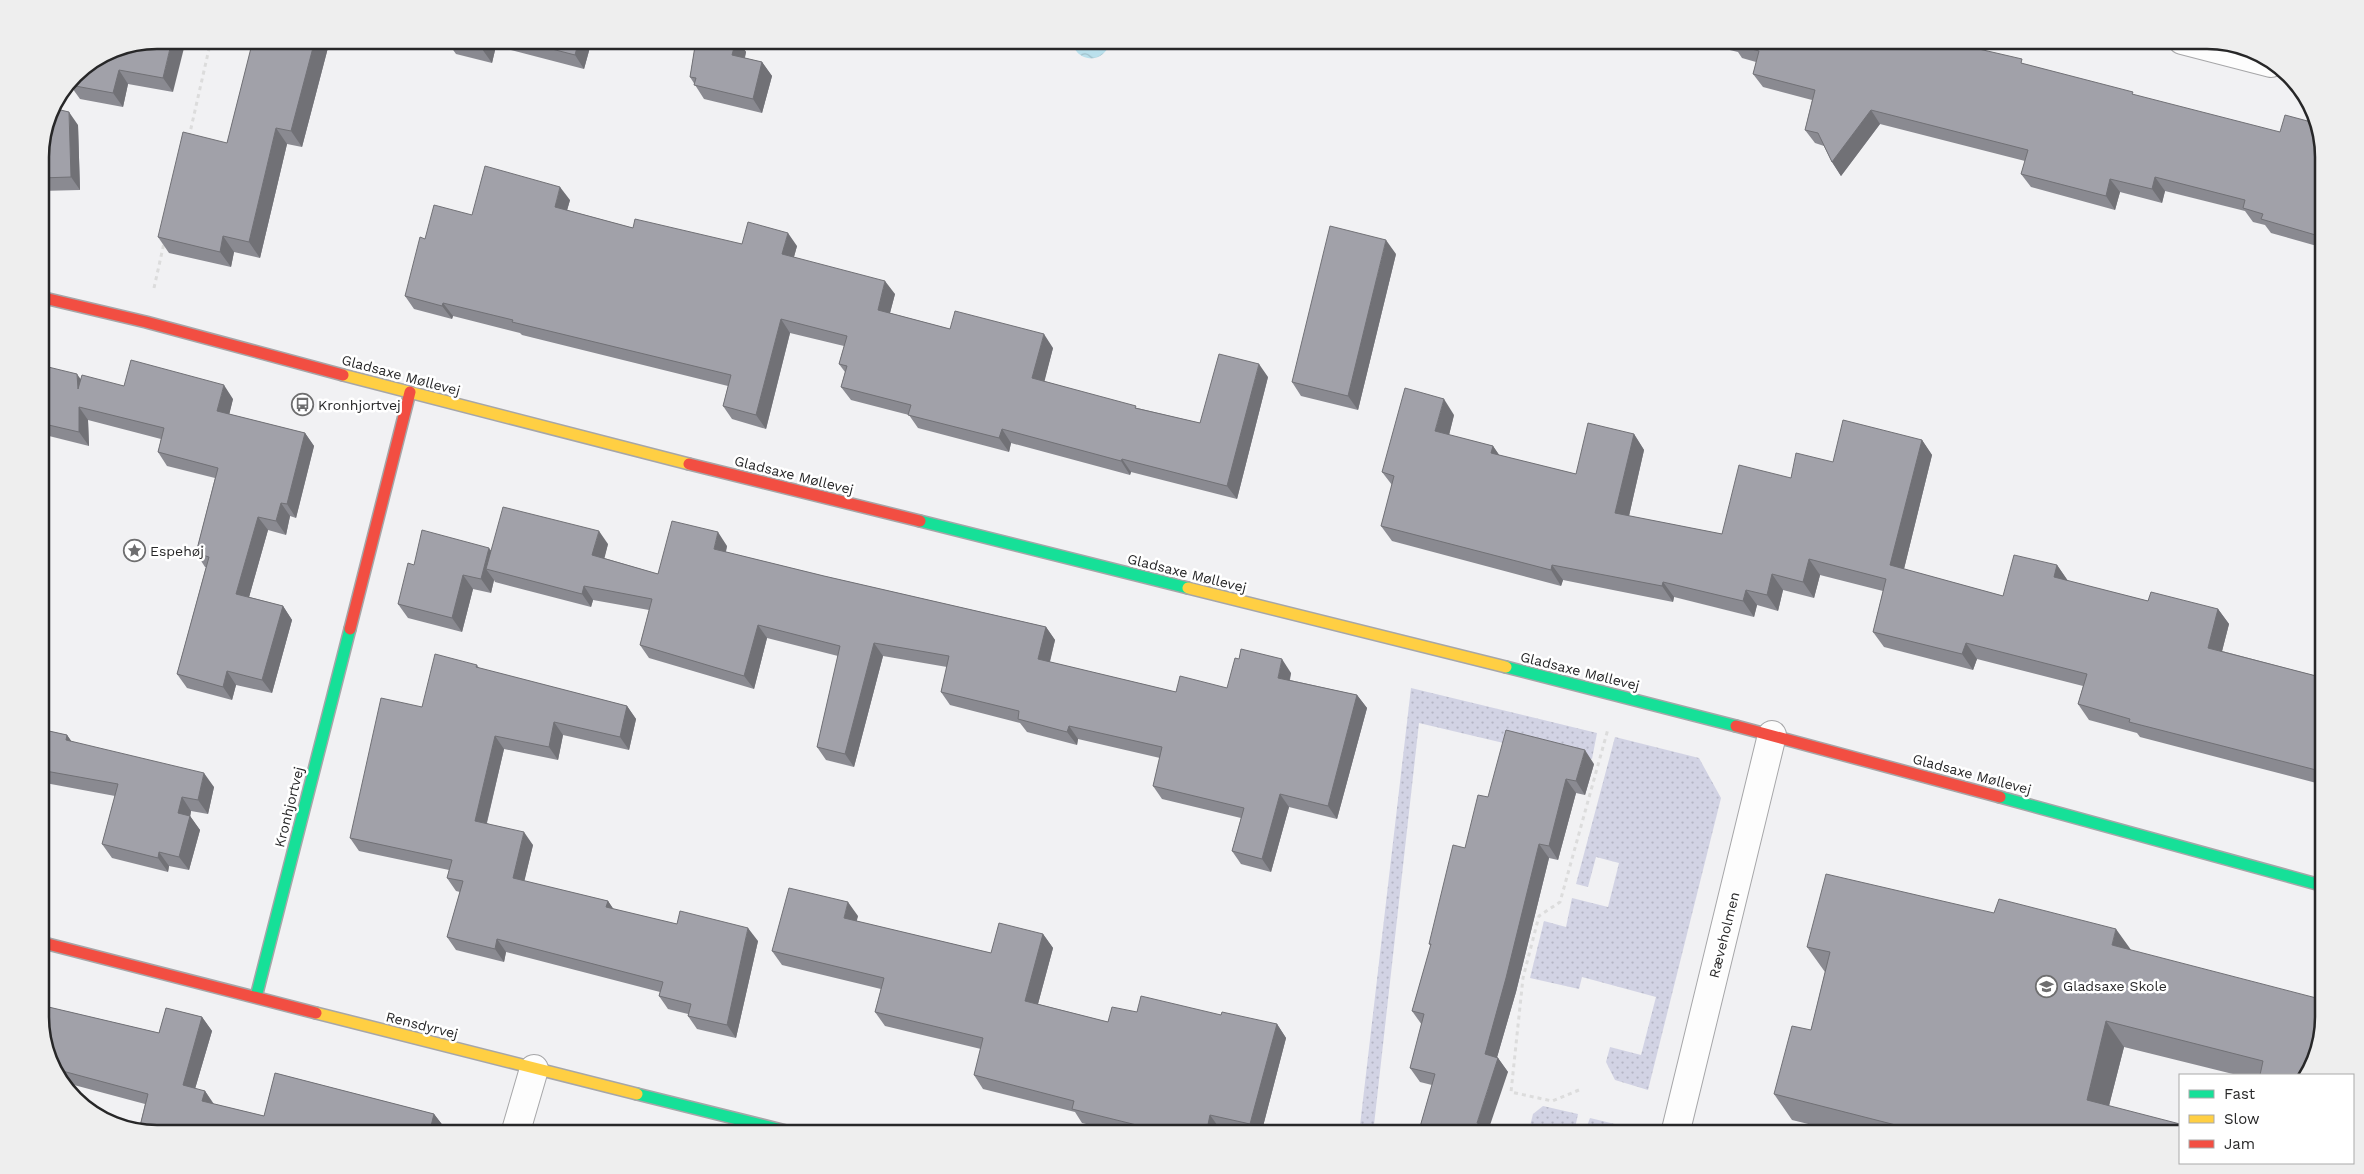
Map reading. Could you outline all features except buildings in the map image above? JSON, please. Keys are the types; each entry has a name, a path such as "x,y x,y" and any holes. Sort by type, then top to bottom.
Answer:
{"street":[{"path":"2223,50 2246,56"},
{"name":"Gladsaxe Møllevej","path":"49,298 146,322 486,413 1618,695 1772,735 2315,884"},
{"name":"Kronhjortvej","path":"256,997 410,392"},
{"name":"Ræveholmen","path":"1676,1125 1772,735"},
{"name":"Rensdyrvej","path":"49,944 534,1069 761,1125"},
{"path":"518,1125 534,1069"}],"path":[{"path":"186,147 210,49"},
{"path":"146,322 166,234"},
{"path":"1579,1090 1552,1100 1511,1092 1523,978 1539,916 1560,902 1618,695"}],"shaded area":[{"path":"1411,688 1597,733 1592,759 1514,739 1512,745 1419,723 1374,1125 1360,1125"},
{"path":"1615,737 1699,758 1721,798 1648,1090 1615,1080 1606,1062 1610,1047 1641,1055 1656,997 1582,977 1579,989 1530,978 1544,921 1566,927 1572,898 1608,907 1619,863 1596,857 1588,887 1576,884"},
{"path":"1543,1106 1578,1114 1576,1125 1530,1125 1533,1114"},
{"path":"1590,1118 1619,1125 1587,1125"}],"water":[{"path":"1075,49 1107,49 1103,54 1094,58 1085,57"}],"traffic: fast":[{"path":"920,521 1188,588"},
{"path":"256,997 350,629"},
{"path":"1506,667 1736,726"},
{"path":"2000,797 2315,884"},
{"path":"637,1094 762,1125"}],"traffic: slow":[{"path":"343,375 689,464"},
{"path":"1188,588 1506,667"},
{"path":"316,1013 637,1094"}],"traffic: jam":[{"path":"49,299 146,322 343,375"},
{"path":"350,629 410,392"},
{"path":"689,464 920,521"},
{"path":"1736,726 2000,797"},
{"path":"49,944 316,1013"}],"place":[{"name":"Kronhjortvej","path":"302,405"},
{"name":"Espehøj","path":"134,551"},
{"name":"Gladsaxe Skole","path":"2047,986"}]}
